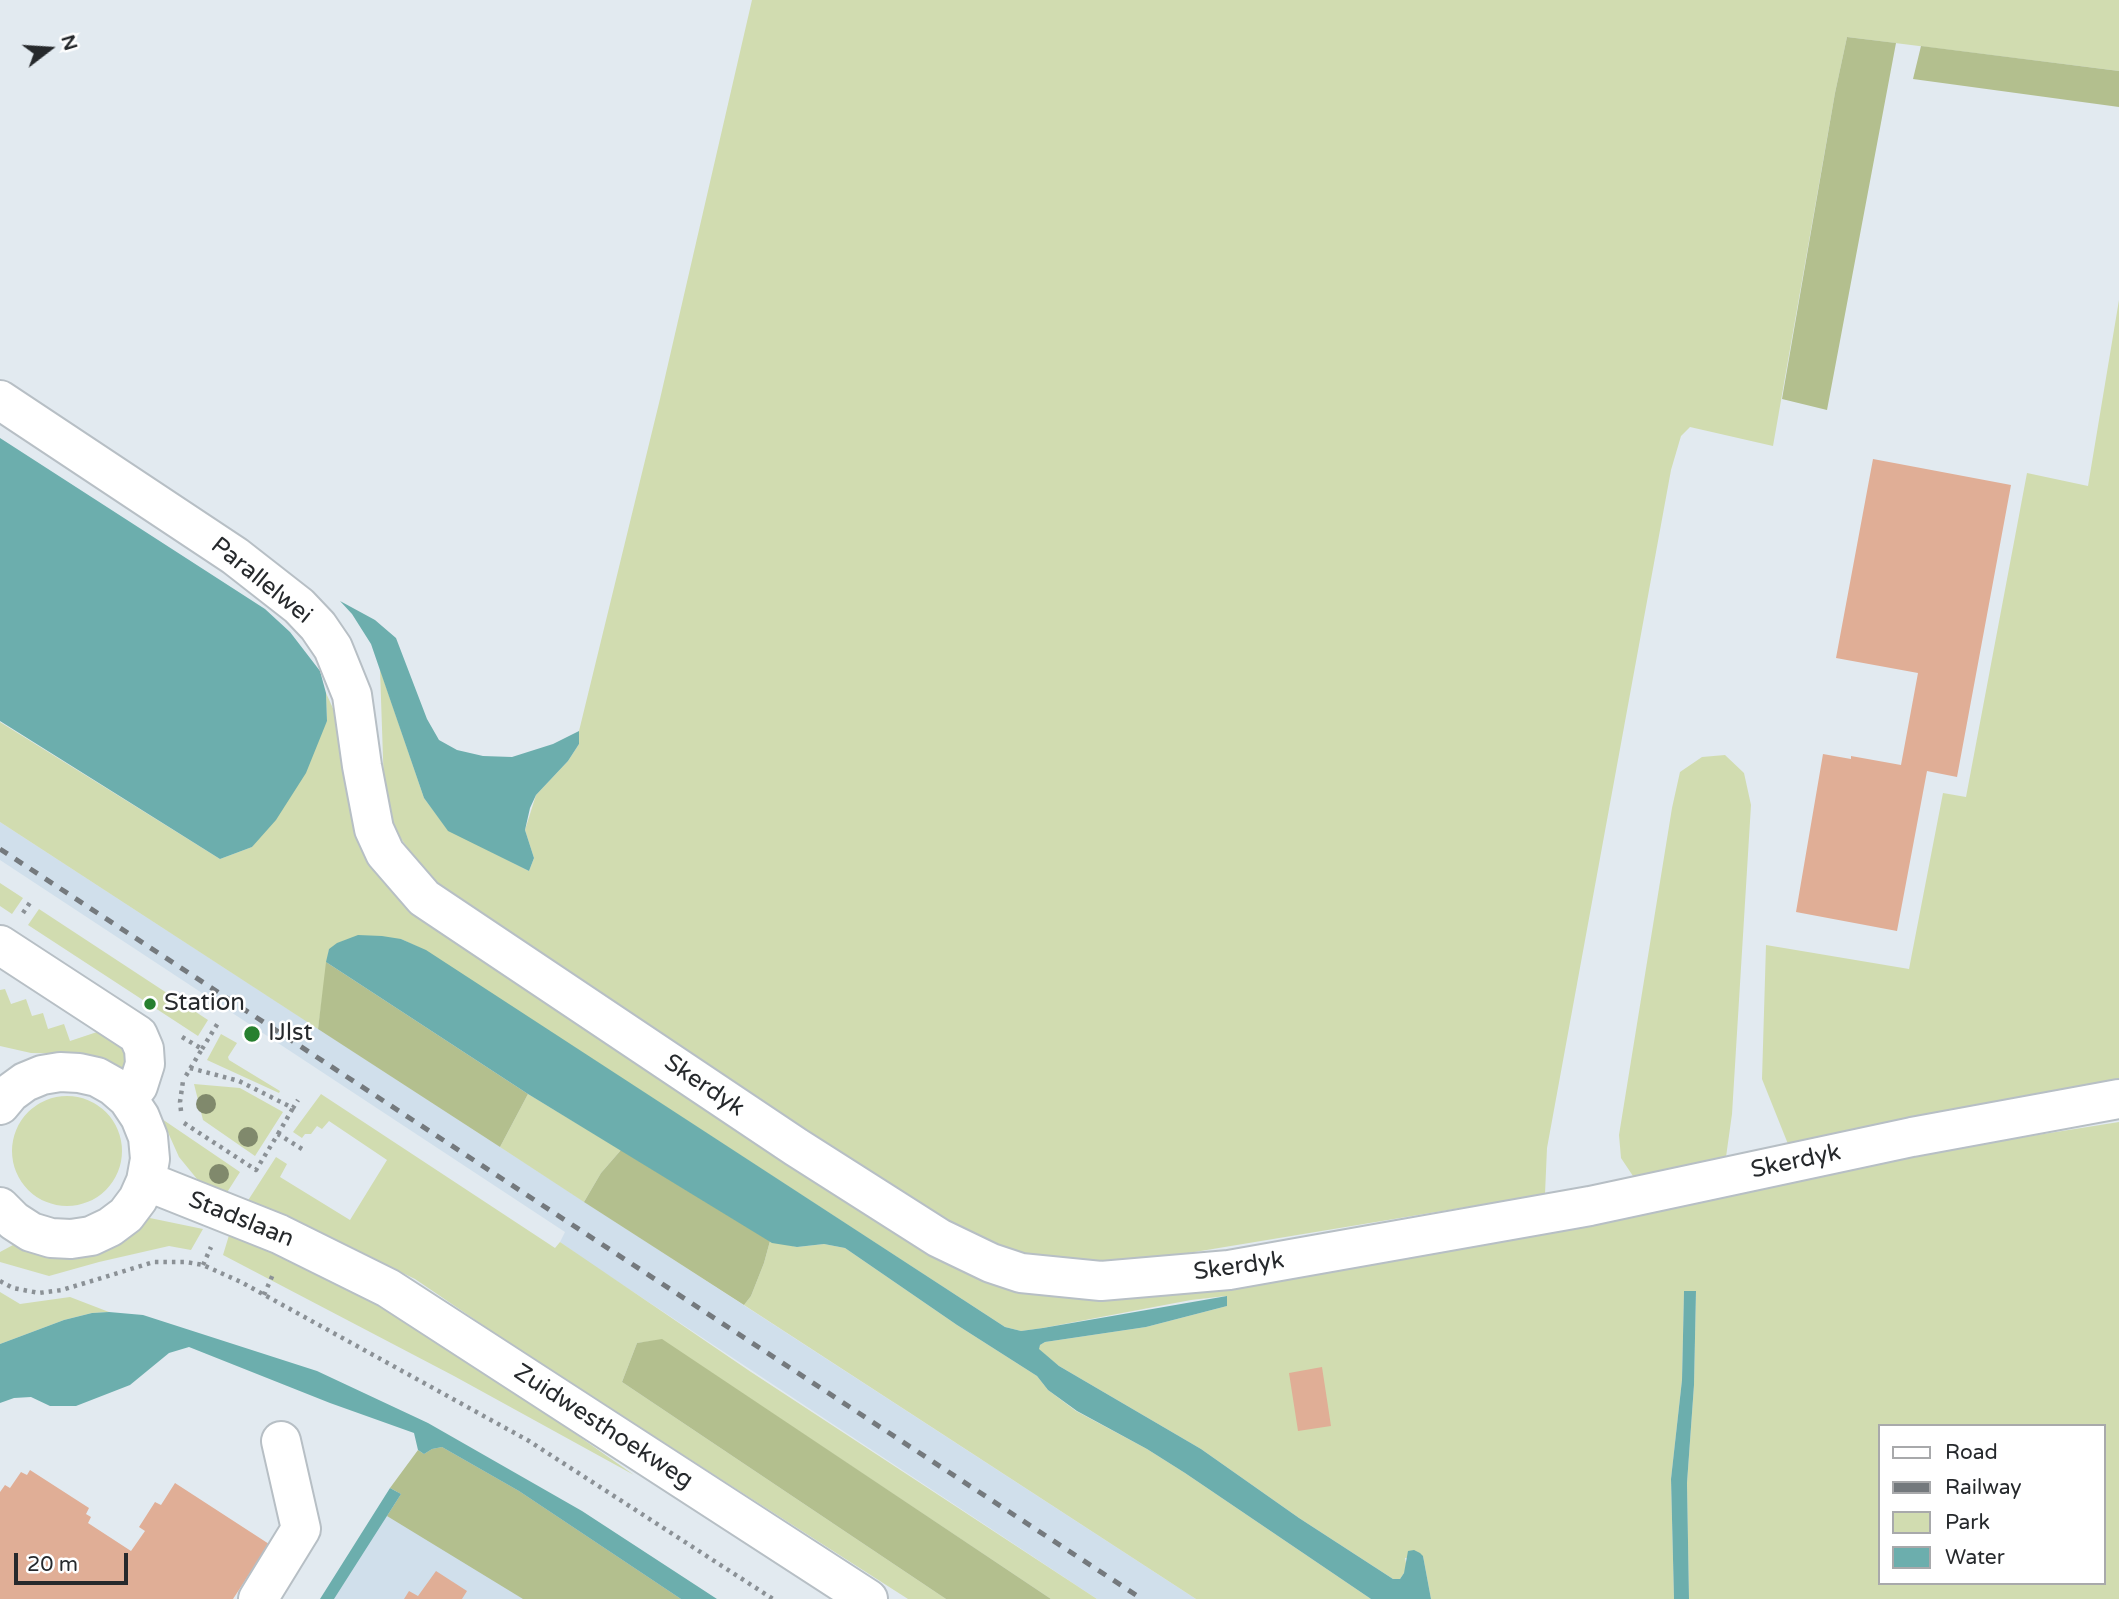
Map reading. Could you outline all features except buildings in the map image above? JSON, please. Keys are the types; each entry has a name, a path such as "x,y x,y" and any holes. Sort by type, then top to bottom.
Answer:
{"street":[{"name":"Parallelwei","path":"0,400 235,556 299,606 318,626 333,648 352,695 374,829 385,853 403,876 424,898 447,916"},
{"name":"Skerdyk","path":"447,916 939,1238 991,1263 1021,1273 1058,1278 1101,1281 1229,1270 1590,1206 1912,1137 2119,1099"},
{"path":"10,932 138,1035 144,1049 145,1064 138,1086 128,1099"},
{"path":"0,1207 14,1222 32,1232 71,1240 91,1236 126,1215 138,1199 146,1181 150,1159 148,1137 140,1116 128,1099 97,1077 60,1072 42,1075 3,1093"},
{"name":"Stadslaan","path":"146,1181 279,1234 334,1260"},
{"name":"Zuidwesthoekweg","path":"334,1260 388,1288 439,1320 868,1599"},
{"path":"258,1599 301,1529 281,1441"}],"path":[{"path":"10,932 31,901"},
{"path":"202,1049 218,1023"},
{"path":"145,1064 183,1079 180,1102 183,1122 256,1170 298,1100"},
{"path":"190,1068 239,1081 293,1108"},
{"path":"278,1134 302,1149"},
{"path":"0,1281 13,1288 39,1293 62,1290 154,1262 203,1265 241,1282 529,1441 773,1599"}],"shaded area":[{"path":"0,822 1196,1599 1097,1599 588,1262 560,1242 565,1232 0,860"},
{"path":"434,1435 701,1599 328,1599"}],"green space":[{"path":"752,0 2119,0 2119,71 1847,37 1773,446 1690,427 1681,436 1671,470 1547,1148 1545,1194 1116,1265 1063,1266 962,1235 442,888 419,865 398,834 384,787 380,669 424,798 448,830 529,871 534,858 525,830 536,795 568,761 579,744 579,731 660,399"},
{"path":"1847,37 1896,43 1827,410 1782,399"},
{"path":"1921,46 2119,71 2119,107 1913,79"},
{"path":"2119,300 2119,1087 1891,1123 1788,1144 1762,1079 1766,945 1909,969 1943,793 1966,797 2027,473 2088,486"},
{"path":"326,693 336,715 359,832 1041,1293 2119,1122 2119,1599 1689,1599 1687,1483 1694,1385 1696,1291 1684,1292 1682,1380 1671,1479 1674,1599 1431,1599 1423,1556 1405,1558 1407,1568 1400,1579 1393,1579 1299,1518 1201,1449 1059,1366 1038,1349 1045,1342 1146,1327 1227,1306 1226,1296 1043,1328 1021,1331 1005,1327 426,951 401,939 329,949 318,1029 0,822 0,722 220,859 252,847 327,721"},
{"path":"1725,755 1744,773 1751,805 1732,1114 1726,1157 1633,1176 1621,1158 1619,1135 1672,808 1680,772 1702,757"},
{"path":"0,883 23,898 12,914 0,906"},
{"path":"39,909 208,1020 198,1036 28,925"},
{"path":"326,962 528,1094 500,1147 318,1029"},
{"path":"5,989 11,1004 26,999 32,1016 43,1013 48,1029 64,1024 70,1041 103,1030 129,1048 129,1074 111,1063 80,1054 31,1053 0,1046 0,990"},
{"path":"221,1034 237,1043 228,1057 229,1060 280,1091 279,1093 207,1060"},
{"path":"194,1084 240,1088 283,1112 255,1156 203,1120"},
{"path":"321,1094 555,1248 560,1242 751,1372 1097,1599 1051,1599 662,1340 637,1343 622,1382 946,1599 908,1599 521,1351 415,1279 295,1221 247,1202 276,1157 287,1164 280,1177 350,1220 387,1160 329,1121 322,1129 317,1126 311,1134 305,1134 302,1138 293,1132"},
{"path":"528,1094 621,1150 601,1173 584,1202 500,1147"},
{"path":"67,1096 88,1100 106,1112 118,1130 122,1151 118,1172 106,1190 88,1202 67,1206 46,1202 28,1190 16,1172 12,1151 16,1130 28,1112 46,1100"},
{"path":"162,1119 240,1172 226,1194 197,1179 179,1157"},
{"path":"621,1150 770,1241 751,1296 744,1305 584,1202 601,1173"},
{"path":"145,1217 203,1229 191,1250 169,1246 49,1276 0,1262 0,1252 13,1245 45,1256"},
{"path":"230,1232 360,1290 500,1381 634,1475 454,1376 223,1255"},
{"path":"770,1241 797,1247 824,1244 845,1248 1037,1376 1048,1390 1076,1411 1185,1473 1371,1599 1196,1599 744,1305 751,1296"},
{"path":"0,1292 20,1304 70,1297 109,1312 64,1320 0,1344"},
{"path":"662,1339 1051,1599 946,1599 622,1382 637,1343"},
{"path":"442,1447 519,1491 681,1599 523,1599 387,1516 401,1494 390,1488 418,1450 424,1454"}],"water":[{"path":"0,438 265,609 290,632 320,671 326,693 327,721 306,773 276,820 252,847 220,859 0,721"},
{"path":"340,601 375,620 396,638 427,719 439,740 457,750 483,756 512,757 553,744 579,731 579,744 568,761 536,795 530,808 525,830 534,858 529,871 448,831 424,798 371,644 352,614"},
{"path":"358,935 401,939 426,950 1005,1327 1021,1331 1043,1328 1227,1296 1227,1306 1146,1327 1045,1342 1039,1349 1059,1366 1201,1449 1299,1518 1393,1579 1400,1579 1404,1573 1408,1551 1420,1553 1423,1556 1431,1599 1371,1599 1185,1473 1077,1411 1048,1390 1037,1376 845,1248 824,1244 797,1247 772,1243 528,1094 326,962 329,949"},
{"path":"1684,1291 1696,1291 1694,1385 1687,1483 1689,1599 1674,1599 1671,1479 1682,1380"},
{"path":"109,1312 143,1315 317,1371 428,1423 582,1511 717,1599 681,1599 519,1491 442,1447 424,1454 418,1450 414,1433 189,1347 169,1353 130,1385 76,1406 50,1406 31,1397 14,1398 0,1403 0,1344 64,1320"},
{"path":"390,1488 401,1494 334,1599 320,1599"}],"railway":[{"path":"0,849 1142,1599"}],"place":[{"name":"Station","path":"150,1004"},
{"name":"IJlst","path":"252,1034"}]}
